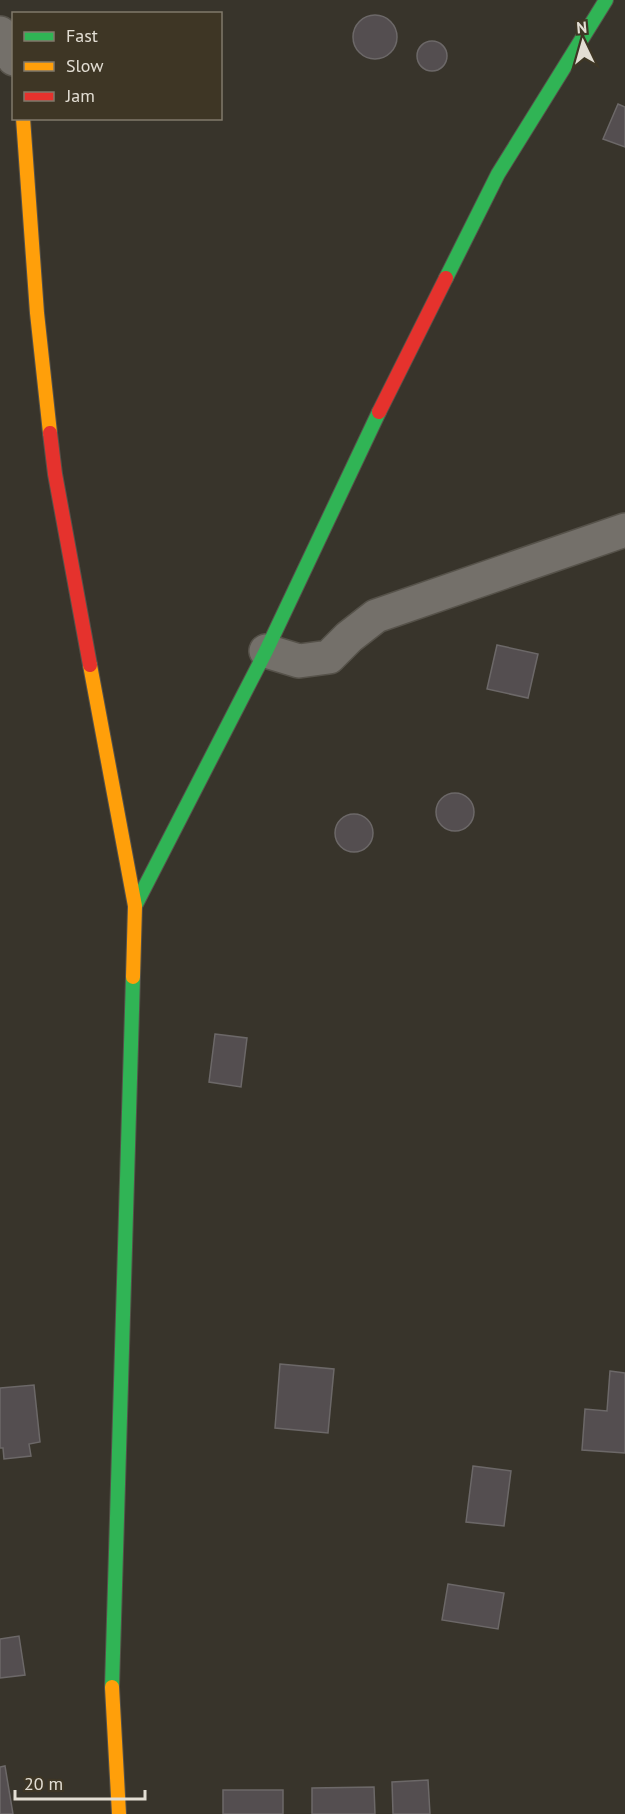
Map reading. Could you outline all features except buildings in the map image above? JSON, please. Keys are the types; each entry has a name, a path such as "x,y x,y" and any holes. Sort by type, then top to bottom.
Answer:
{"street":[{"path":"135,906 266,651 394,381 498,174 606,0"},
{"path":"0,33 12,55"},
{"path":"23,120 37,313 55,474 135,906 112,1702 119,1814"},
{"path":"266,651 299,661 329,657 348,637 376,616 625,530"}],"traffic: fast":[{"path":"446,278 498,174 606,0"},
{"path":"135,906 266,651 379,412"},
{"path":"112,1687 133,977"}],"traffic: slow":[{"path":"23,120 37,313 50,433"},
{"path":"90,665 135,906 133,977"},
{"path":"112,1687 119,1814"}],"traffic: jam":[{"path":"379,412 446,278"},
{"path":"50,433 55,474 90,665"}]}
